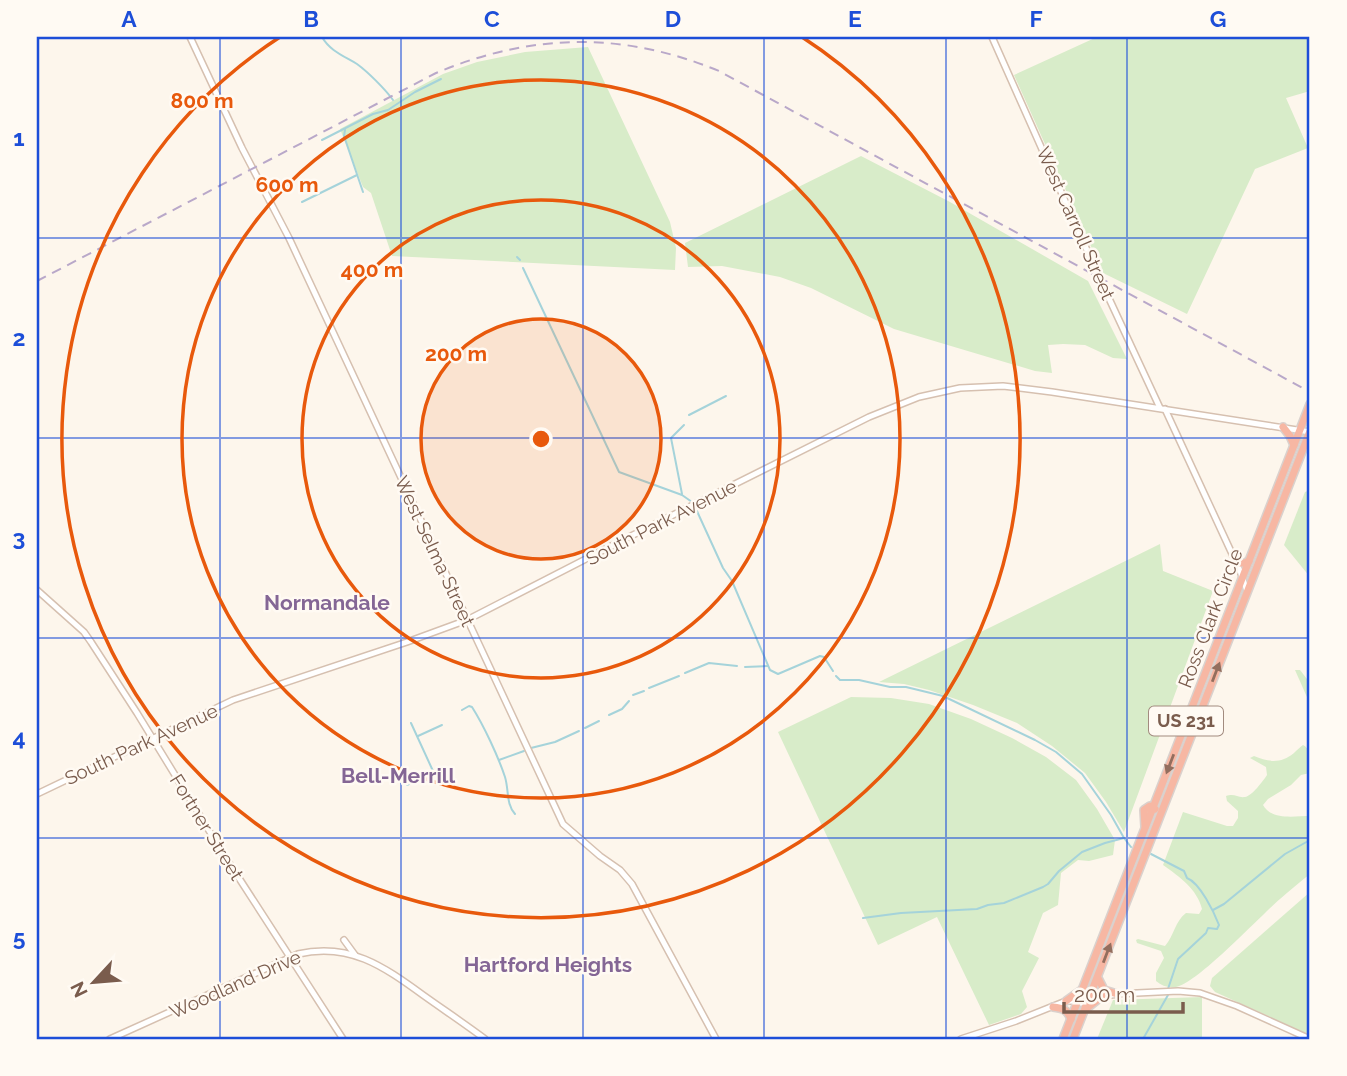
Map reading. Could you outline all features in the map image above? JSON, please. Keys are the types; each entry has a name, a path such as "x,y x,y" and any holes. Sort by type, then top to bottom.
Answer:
{"highway":[{"name":"Ross Clark Circle","path":"1063,1039 1310,404"},
{"path":"1283,427 1294,445"},
{"name":"Ross Clark Circle","path":"1073,1039 1310,432"},
{"path":"1283,474 1292,477"},
{"path":"1260,531 1270,535"},
{"path":"1237,563 1249,561"},
{"path":"1178,742 1188,746"},
{"path":"1153,807 1159,819"},
{"path":"1098,977 1104,990 1117,994"},
{"path":"1066,1001 1083,988"},
{"path":"1084,1012 1102,996"},
{"path":"1053,1007 1066,1010 1071,1019"}],"street":[{"name":"West Selma Street","path":"190,37 242,148 289,239 563,824 620,870 632,884 716,1039"},
{"name":"West Carroll Street","path":"992,37 1099,277 1237,563 1248,592"},
{"name":"South Park Avenue","path":"37,793 233,700 467,621 869,417 919,397 960,388 1003,386 1310,432"},
{"name":"Fortner Street","path":"37,590 84,632 227,860 344,1039"},
{"path":"344,940 355,955 390,972 485,1039"},
{"name":"Woodland Drive","path":"110,1039 307,952 322,950 355,955"},
{"path":"1083,988 1090,997 1178,991 1199,993 1237,1006 1310,1039"},
{"path":"961,1039 1066,1001 1082,1004 1084,1012"}],"green space":[{"path":"1097,37 1310,37 1310,91 1286,98 1308,148 1255,169 1187,314 1103,273 1014,75"},
{"path":"588,47 670,222 676,248 675,270 392,256 371,193 363,187 340,129 443,74 477,62 525,52"},
{"path":"861,156 950,202 1088,281 1127,359 1113,358 1085,345 1048,345 1052,373 1035,371 894,329 811,288 780,277 722,266 688,267 685,243"},
{"path":"1310,490 1310,577 1284,545 1305,492"},
{"path":"1160,544 1163,571 1213,591 1124,832 1085,773 1052,746 1017,723 929,690 879,682"},
{"path":"1295,670 1300,670 1310,683 1310,704"},
{"path":"851,697 891,698 929,704 1012,738 1046,757 1076,780 1115,840 1113,855 1089,861 1078,860 1061,873 1058,905 1043,913 1028,952 1039,958 1022,991 1027,1007 1021,1014 989,1025 937,917 878,945 778,732"},
{"path":"1303,745 1310,753 1310,773 1301,775 1263,805 1278,816 1310,816 1310,874 1199,974 1176,987 1168,987 1156,981 1156,973 1164,958 1161,951 1137,943 1136,940 1165,946 1182,916 1186,913 1199,914 1202,909 1192,889 1163,865 1183,812 1233,826 1238,818 1238,811 1227,801 1226,796 1248,796 1267,775 1266,767 1250,758 1254,756 1269,761 1279,760 1289,757"},
{"path":"1310,892 1310,1035 1215,992 1210,986 1212,978"},
{"path":"1202,997 1202,1039 1097,1039 1113,1000"}],"waterway":[{"path":"322,37 333,50 366,71 393,100"},
{"path":"322,140 373,114 388,110 441,79"},
{"path":"345,130 344,136 363,192"},
{"path":"302,202 357,175"},
{"path":"517,257 520,260"},
{"path":"523,268 619,472 682,495 692,502"},
{"path":"689,415 726,396"},
{"path":"682,494 671,438 684,425"},
{"path":"696,509 723,568 732,581 770,670 778,674 820,656 824,657 833,671"},
{"path":"685,673 709,663 737,666"},
{"path":"745,667 768,666"},
{"path":"649,688 679,676"},
{"path":"836,676 840,680 906,687 943,696 1056,752 1082,774 1131,847"},
{"path":"633,695 644,691"},
{"path":"609,715 622,709 629,701"},
{"path":"462,710 472,707 486,732 499,760 515,814"},
{"path":"585,728 599,721"},
{"path":"407,785 433,771 411,723"},
{"path":"418,736 442,725"},
{"path":"531,748 555,742 579,731"},
{"path":"499,760 524,751"},
{"path":"863,918 977,909 1004,903 1048,884 1082,852 1124,838"},
{"path":"1213,910 1285,854 1310,840"},
{"path":"1151,854 1184,871 1206,898 1219,925 1217,929 1208,928 1178,959 1168,989"},
{"path":"1143,1039 1168,995"}],"railway":[{"path":"37,281 436,73 507,50 542,44 612,44 683,58 719,71 1310,392"}],"district":[{"name":"Normandale","path":"327,603"},
{"name":"Bell-Merrill","path":"398,776"},
{"name":"Hartford Heights","path":"548,965"}]}
